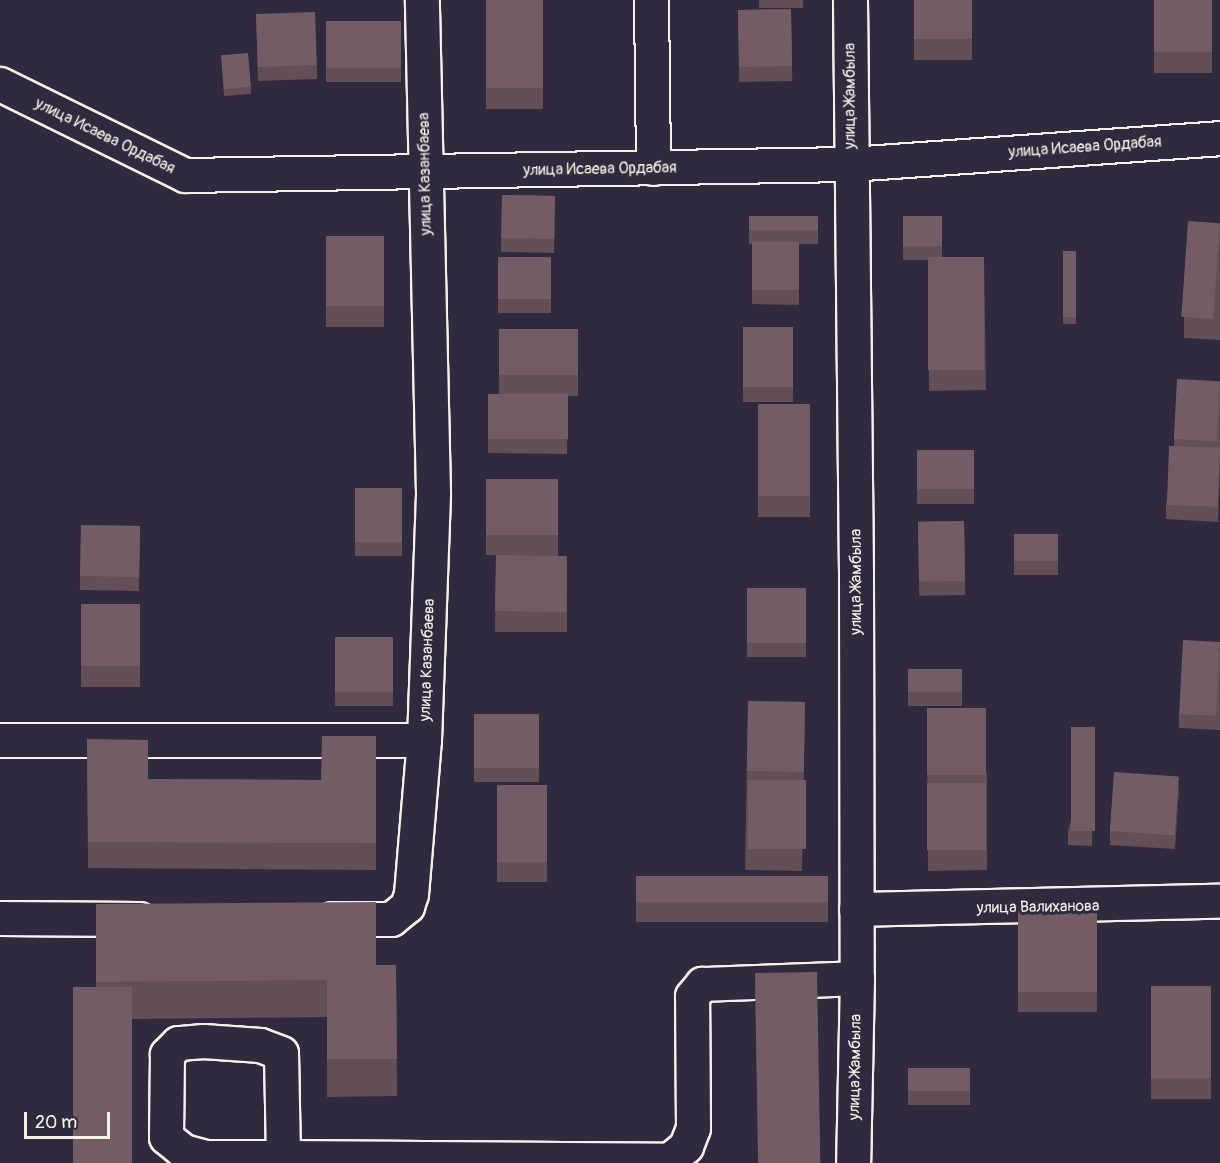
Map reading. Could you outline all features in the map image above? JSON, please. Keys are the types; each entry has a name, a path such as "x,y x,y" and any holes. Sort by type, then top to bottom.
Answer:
{"street":[{"name":"улица Казанбаева","path":"296,919 391,919 407,906 424,740 433,492 424,173 422,0"},
{"path":"651,0 653,168"},
{"name":"улица Жамбыла","path":"850,0 856,576 855,909 857,978 852,1163"},
{"name":"улица Исаева Ордабая","path":"0,84 185,175 424,173 850,164 1220,138"},
{"path":"0,740 424,740"},
{"name":"улица Валиханова","path":"855,909 1220,901"},
{"path":"0,918 166,919"},
{"path":"283,1157 281,1053 260,1045 202,1041 178,1043 167,1054 166,1137 183,1151 206,1157 669,1160 686,1146 693,1128 692,996 702,984 857,978"}],"building":[{"path":"486,0 543,0 543,88 486,88"},
{"path":"914,0 972,0 972,39 914,39"},
{"path":"1154,0 1212,0 1212,52 1154,52"},
{"path":"791,9 792,66 739,67 738,10"},
{"path":"315,12 317,65 258,67 256,14"},
{"path":"326,21 401,21 401,68 326,68"},
{"path":"248,53 251,87 224,89 221,55"},
{"path":"502,195 555,196 554,239 501,238"},
{"path":"749,216 818,216 818,230 749,230"},
{"path":"903,216 942,216 942,246 903,246"},
{"path":"1188,221 1220,223 1213,319 1181,317"},
{"path":"326,236 384,236 384,306 326,306"},
{"path":"752,242 799,242 799,290 752,290"},
{"path":"1063,251 1076,251 1076,317 1063,317"},
{"path":"498,257 551,257 551,299 498,299"},
{"path":"928,257 984,257 984,370 928,370"},
{"path":"743,327 793,327 793,387 743,387"},
{"path":"499,329 578,329 578,375 499,375"},
{"path":"1177,379 1220,381 1217,441 1174,439"},
{"path":"488,394 568,394 568,439 488,439"},
{"path":"758,404 810,404 810,496 758,496"},
{"path":"1169,446 1220,448 1218,507 1167,505"},
{"path":"917,450 974,450 974,489 917,489"},
{"path":"486,479 558,479 558,535 486,535"},
{"path":"355,488 402,488 402,542 355,542"},
{"path":"964,521 965,581 919,582 918,522"},
{"path":"81,525 140,526 139,577 80,576"},
{"path":"1014,534 1058,534 1058,561 1014,561"},
{"path":"496,555 567,556 566,612 495,611"},
{"path":"747,588 806,588 806,643 747,643"},
{"path":"81,604 140,604 140,666 81,666"},
{"path":"335,637 393,637 393,692 335,692"},
{"path":"1183,640 1220,642 1216,716 1179,714"},
{"path":"908,669 962,669 962,692 908,692"},
{"path":"748,701 805,702 804,772 747,771"},
{"path":"927,708 986,708 986,775 927,775"},
{"path":"474,714 539,714 539,768 474,768"},
{"path":"1071,727 1095,727 1095,831 1071,831"},
{"path":"322,736 376,736 376,843 88,842 87,739 148,740 148,779 321,780"},
{"path":"1114,772 1179,777 1175,835 1110,831"},
{"path":"748,780 806,780 806,849 748,849"},
{"path":"927,783 986,783 986,850 927,850"},
{"path":"497,785 547,785 547,862 497,862"},
{"path":"636,876 828,876 828,902 636,902"},
{"path":"376,902 376,965 396,965 397,1059 327,1059 327,980 96,982 96,904"},
{"path":"1018,911 1097,911 1097,992 1018,992"},
{"path":"817,972 820,1163 758,1163 755,973"},
{"path":"1151,986 1211,986 1211,1078 1151,1078"},
{"path":"73,987 132,987 132,1163 73,1163"},
{"path":"908,1068 970,1068 970,1091 908,1091"}]}
